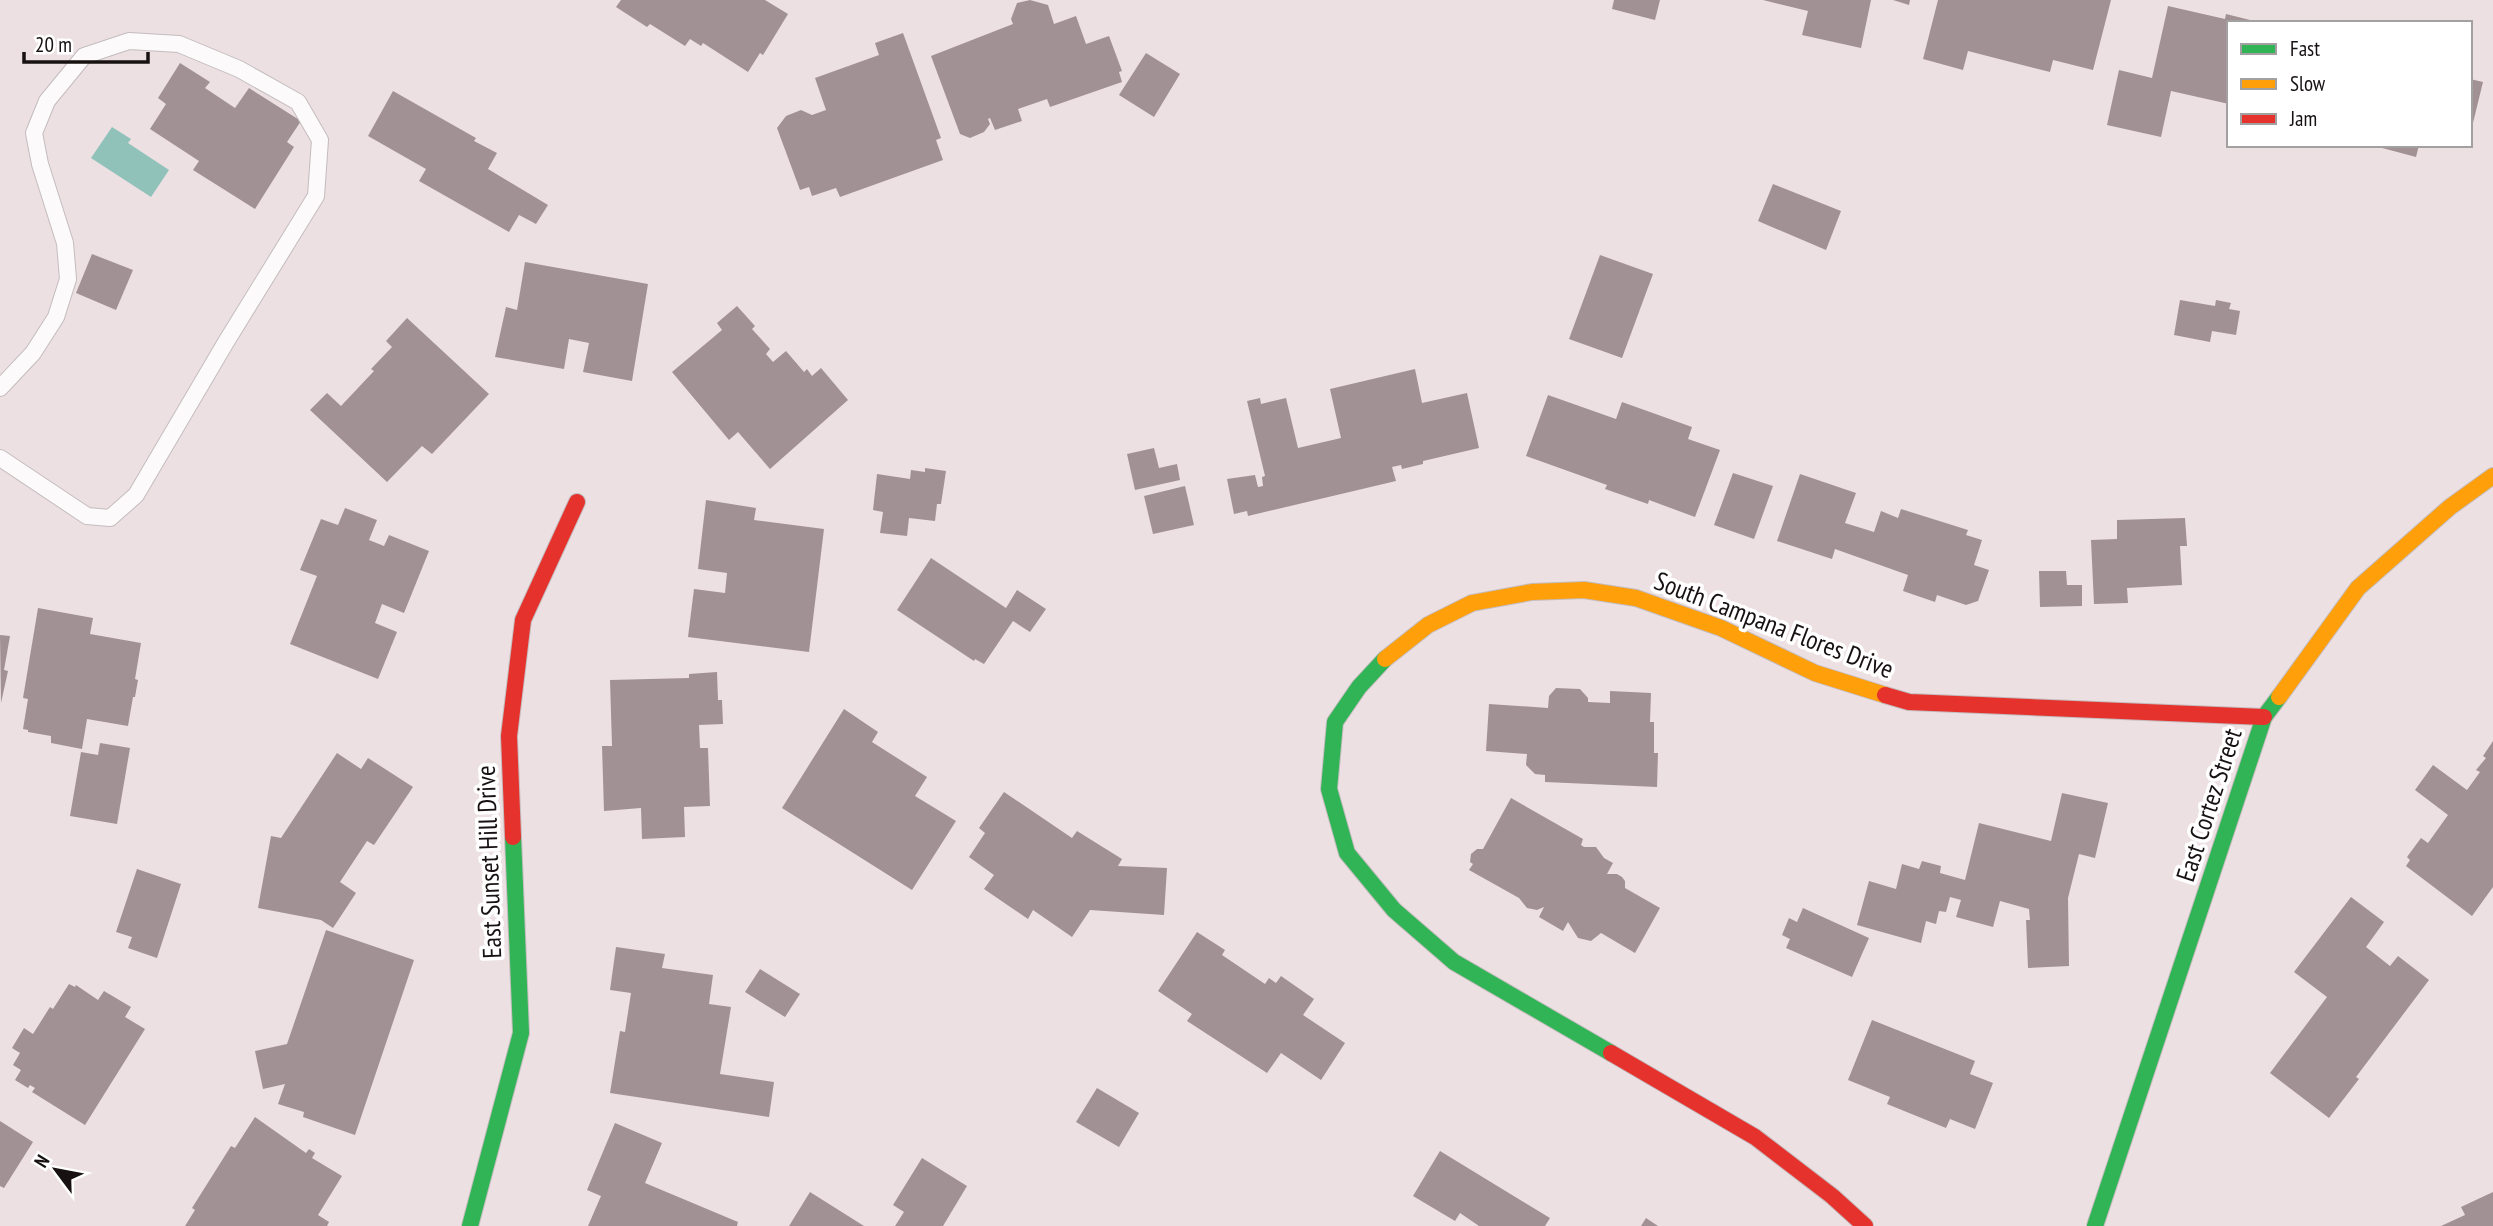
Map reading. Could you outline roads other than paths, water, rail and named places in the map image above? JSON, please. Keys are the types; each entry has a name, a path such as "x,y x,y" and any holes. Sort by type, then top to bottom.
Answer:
{"street":[{"name":"East Cortez Street","path":"2095,1226 2264,717 2358,588 2450,507 2493,476"},
{"name":"East Sunset Hill Drive","path":"470,1226 521,1033 509,737 523,620 577,502"},
{"name":"South Campana Flores Drive","path":"1865,1226 1832,1196 1755,1137 1454,962 1394,910 1348,853 1329,789 1335,722 1359,687 1391,653 1419,632 1472,603 1532,592 1584,590 1636,598 1721,628 1815,673 1909,702 2264,717"}],"lane":[{"path":"0,388 33,353 56,317 68,279 65,243 40,164 34,133 47,101 84,56 129,41 179,44 239,69 298,102 320,140 316,196 136,495 110,518 87,516 0,458"}]}
